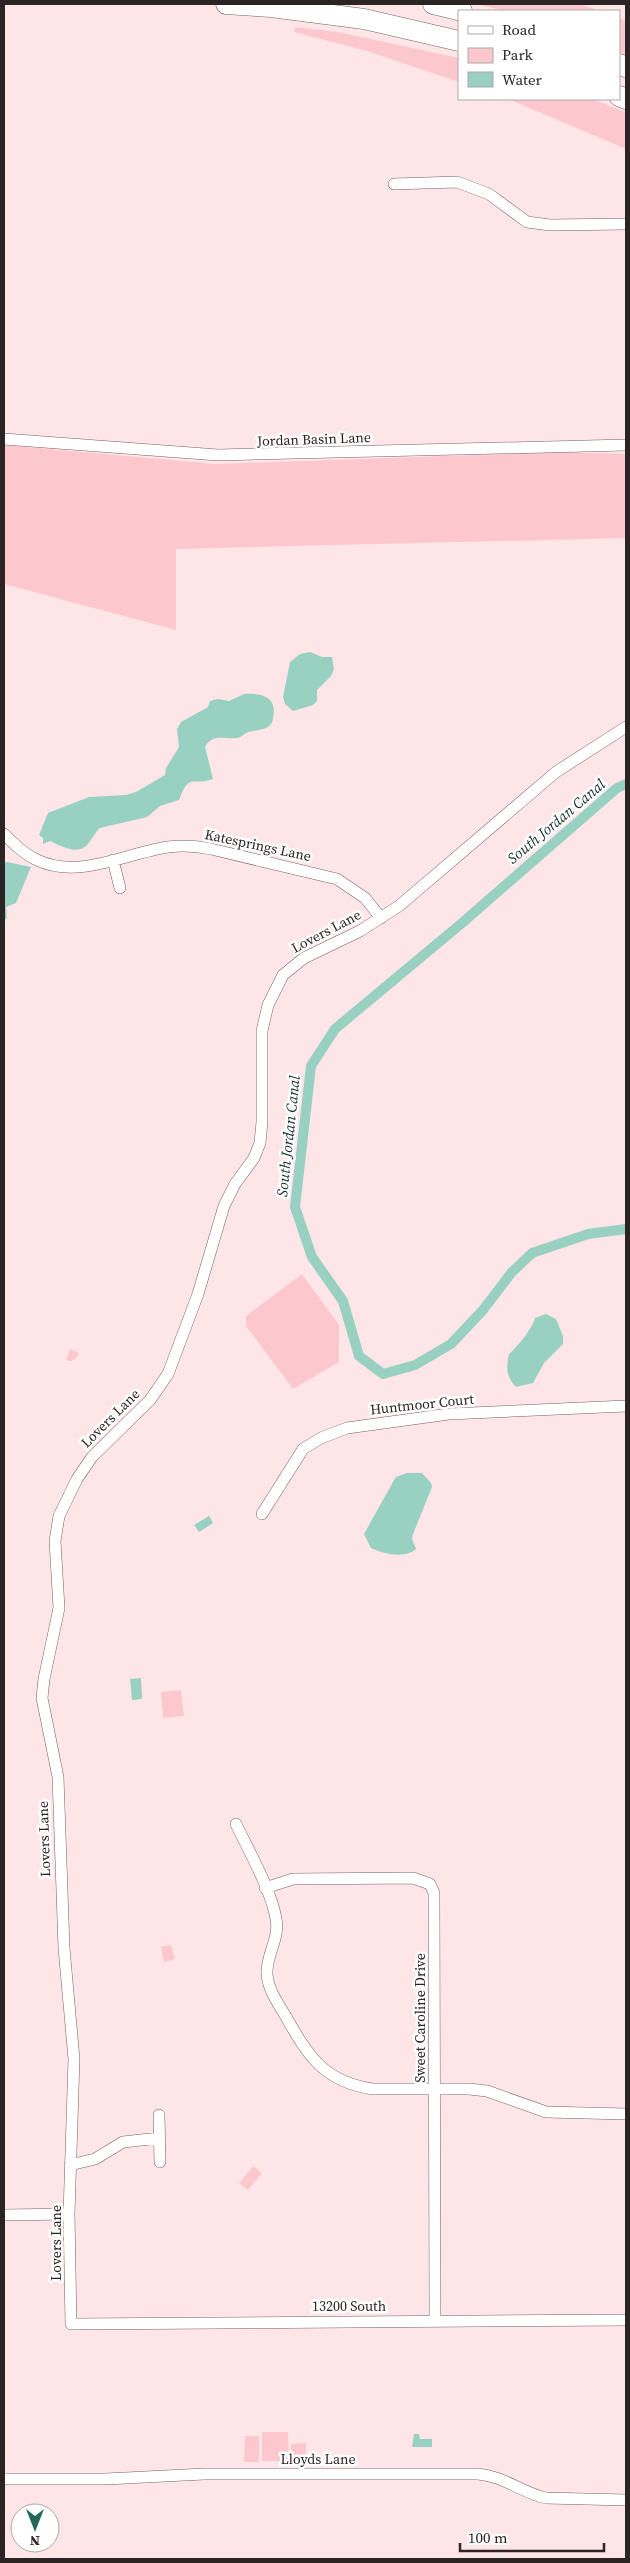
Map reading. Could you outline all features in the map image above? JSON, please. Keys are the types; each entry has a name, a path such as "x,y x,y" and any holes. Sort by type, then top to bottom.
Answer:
{"highway":[{"path":"226,4 364,19 458,41"},
{"path":"433,4 458,10"}],"street":[{"path":"394,184 457,182 489,194 527,222 550,225 626,224"},
{"name":"Jordan Basin Lane","path":"4,439 236,456 626,445"},
{"name":"Lovers Lane","path":"72,2324 69,2214 74,2059 64,1948 58,1777 42,1698 59,1608 55,1541 57,1523 68,1496 84,1468 102,1446 150,1400 168,1374 198,1294 224,1206 235,1184 254,1158 260,1142 262,1031 268,1005 278,984 290,968 304,958 381,918 399,906 556,772 626,727"},
{"name":"Katesprings Lane","path":"4,834 28,856 57,867 86,866 169,847 192,846 211,849 337,879 365,898 381,918"},
{"path":"113,860 120,888"},
{"name":"Huntmoor Court","path":"262,1514 303,1449 321,1438 347,1428 449,1414 626,1406"},
{"path":"236,1824 273,1907 277,1929 276,1940 267,1968 268,1983 312,2060 342,2081 358,2087 374,2089 469,2088 487,2091 546,2112 626,2114"},
{"name":"Sweet Caroline Drive","path":"265,1888 293,1879 413,1878 430,1884 435,1901 435,2321"},
{"path":"159,2115 160,2162"},
{"path":"70,2165 95,2159 123,2142 159,2138"},
{"path":"4,2215 69,2214"},
{"name":"13200 South","path":"72,2324 626,2320"},
{"name":"Lloyds Lane","path":"4,2479 106,2479 214,2474 478,2474 492,2475 535,2496 546,2498 626,2500"}],"green space":[{"path":"477,4 580,4 597,10 500,10"},
{"path":"620,18 626,21 626,55 620,52"},
{"path":"295,27 338,32 458,58 458,82 367,51 294,32"},
{"path":"510,100 595,100 626,112 626,149"},
{"path":"4,445 215,464 558,452 626,454 626,538 176,549 176,630 4,584"},
{"path":"302,1274 339,1325 339,1362 293,1389 246,1326 246,1316"},
{"path":"70,1349 79,1353 72,1361 66,1360"},
{"path":"181,1690 184,1716 163,1718 161,1692"},
{"path":"171,1945 175,1959 164,1962 161,1947"},
{"path":"253,2166 262,2173 248,2190 239,2183"},
{"path":"262,2432 288,2432 289,2461 262,2461"},
{"path":"245,2436 259,2436 259,2462 244,2462"},
{"path":"306,2443 306,2461 291,2461 291,2444"}],"water":[{"path":"310,652 322,657 332,657 334,669 331,676 317,690 317,701 313,705 293,711 285,704 283,697 290,662 300,654"},
{"path":"244,694 262,695 270,700 274,710 272,721 266,728 246,733 239,738 211,740 205,747 213,779 189,783 179,800 160,806 147,817 100,828 84,848 69,849 50,841 43,844 43,838 39,835 48,813 89,797 126,795 136,792 165,775 166,768 179,747 177,729 181,722 208,707 210,701 218,699 229,701"},
{"path":"4,863 31,867 16,903 6,907 7,918 4,921"},
{"path":"546,1314 556,1319 563,1336 563,1344 544,1363 533,1383 516,1387 510,1379 508,1372 509,1354 524,1337 535,1318"},
{"path":"407,1473 422,1473 431,1483 432,1487 413,1534 412,1539 416,1549 406,1554 388,1554 371,1548 364,1534 396,1477"},
{"path":"209,1516 213,1523 199,1532 194,1525"},
{"path":"141,1678 142,1699 132,1700 130,1679"},
{"path":"414,2434 419,2434 420,2439 432,2439 432,2447 412,2447"}],"waterway":[{"name":"South Jordan Canal","path":"626,784 617,788 462,923 335,1029 311,1066 295,1207 312,1257 343,1301 359,1356 383,1374 415,1365 451,1344 483,1310 512,1272 532,1253 588,1234 626,1229"}]}
